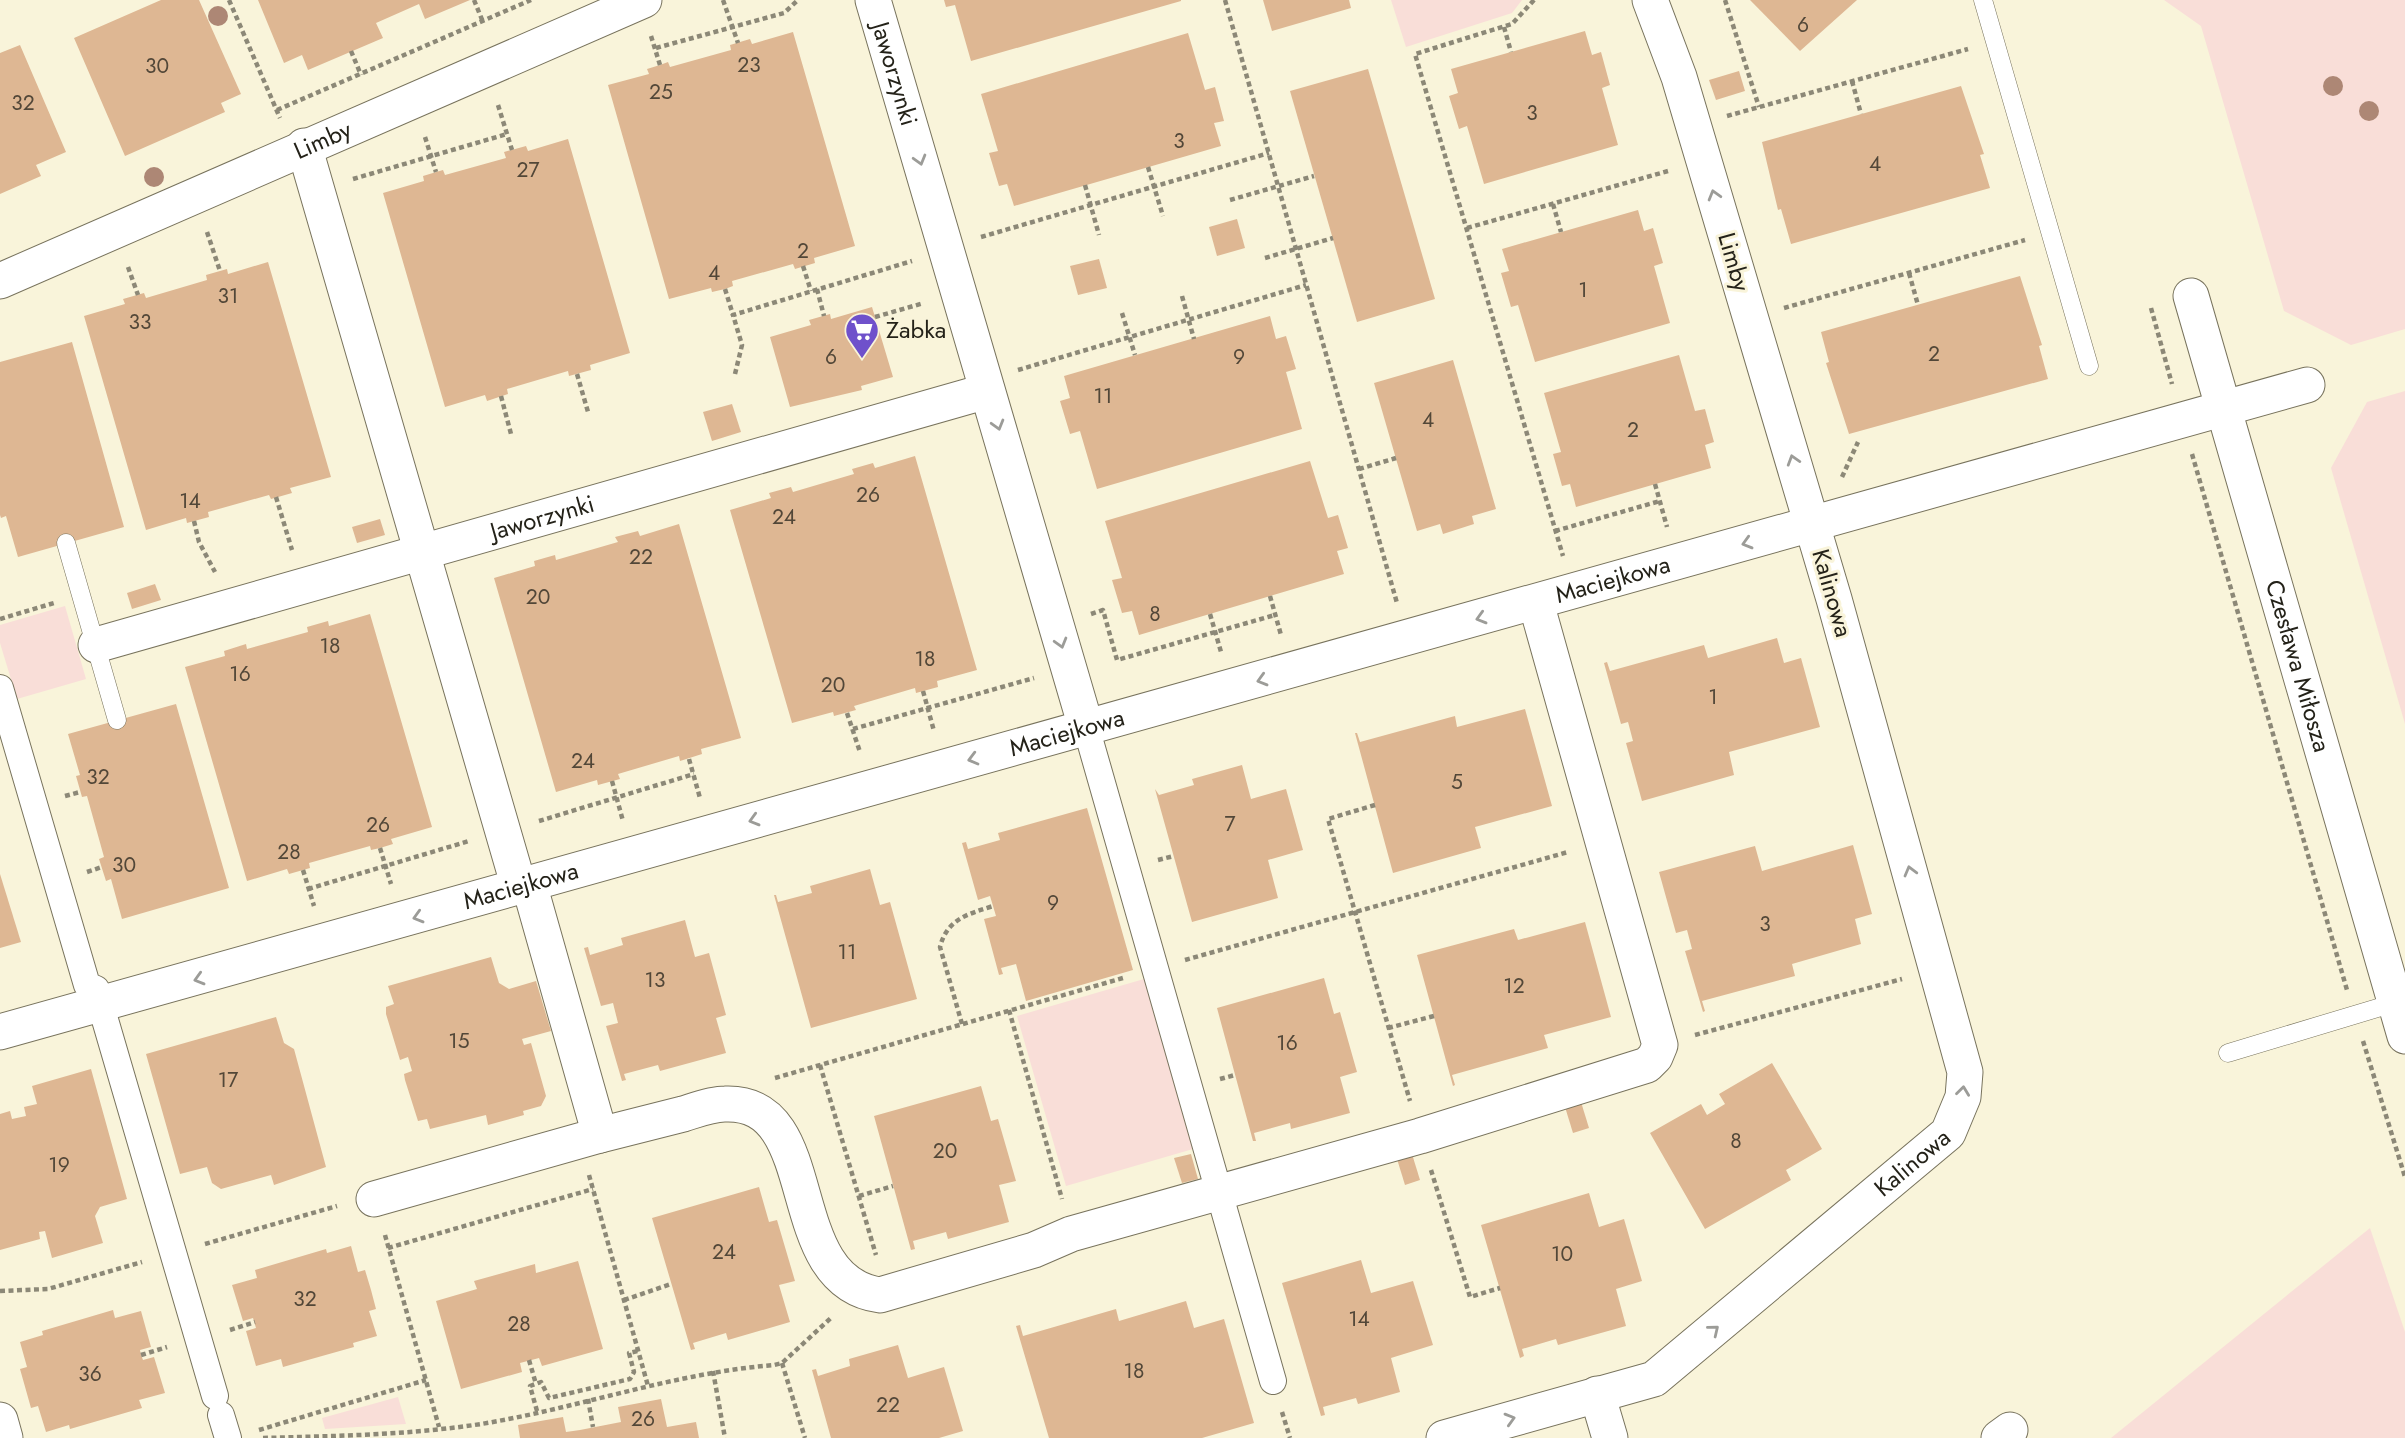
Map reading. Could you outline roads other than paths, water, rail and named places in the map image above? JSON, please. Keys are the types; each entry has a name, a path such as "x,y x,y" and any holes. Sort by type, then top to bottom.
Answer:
{"street":[{"name":"Limby","path":"0,281 293,134 644,0"},
{"name":"Jaworzynki","path":"873,0 1086,727"},
{"name":"Limby","path":"1650,0 1682,89 1812,525"},
{"path":"293,134 524,885 589,1138"},
{"name":"Czesława Miłosza","path":"2191,296 2405,1037"},
{"name":"Maciejkowa","path":"0,1032 101,1006 2307,385"},
{"name":"Jaworzynki","path":"96,645 988,391"},
{"name":"Kalinowa","path":"1444,1438 1654,1379 1948,1133 1963,1097 1965,1072 1812,525"},
{"path":"374,1199 589,1138 724,1104 761,1114 788,1146 822,1256 841,1280 876,1293 1034,1250 1071,1234 1219,1190 1420,1136 1647,1065 1656,1057 1660,1045 1536,603"},
{"path":"0,688 87,985 96,989 221,1416"},
{"path":"1086,727 1273,1381"},
{"path":"1597,1394 1609,1438"},
{"path":"0,1420 5,1438"}],"lane":[{"path":"1983,0 2089,366"},
{"path":"66,543 117,720"},
{"path":"2228,1053 2394,1003"}],"place":[{"name":"Żabka","path":"862,360"}]}
